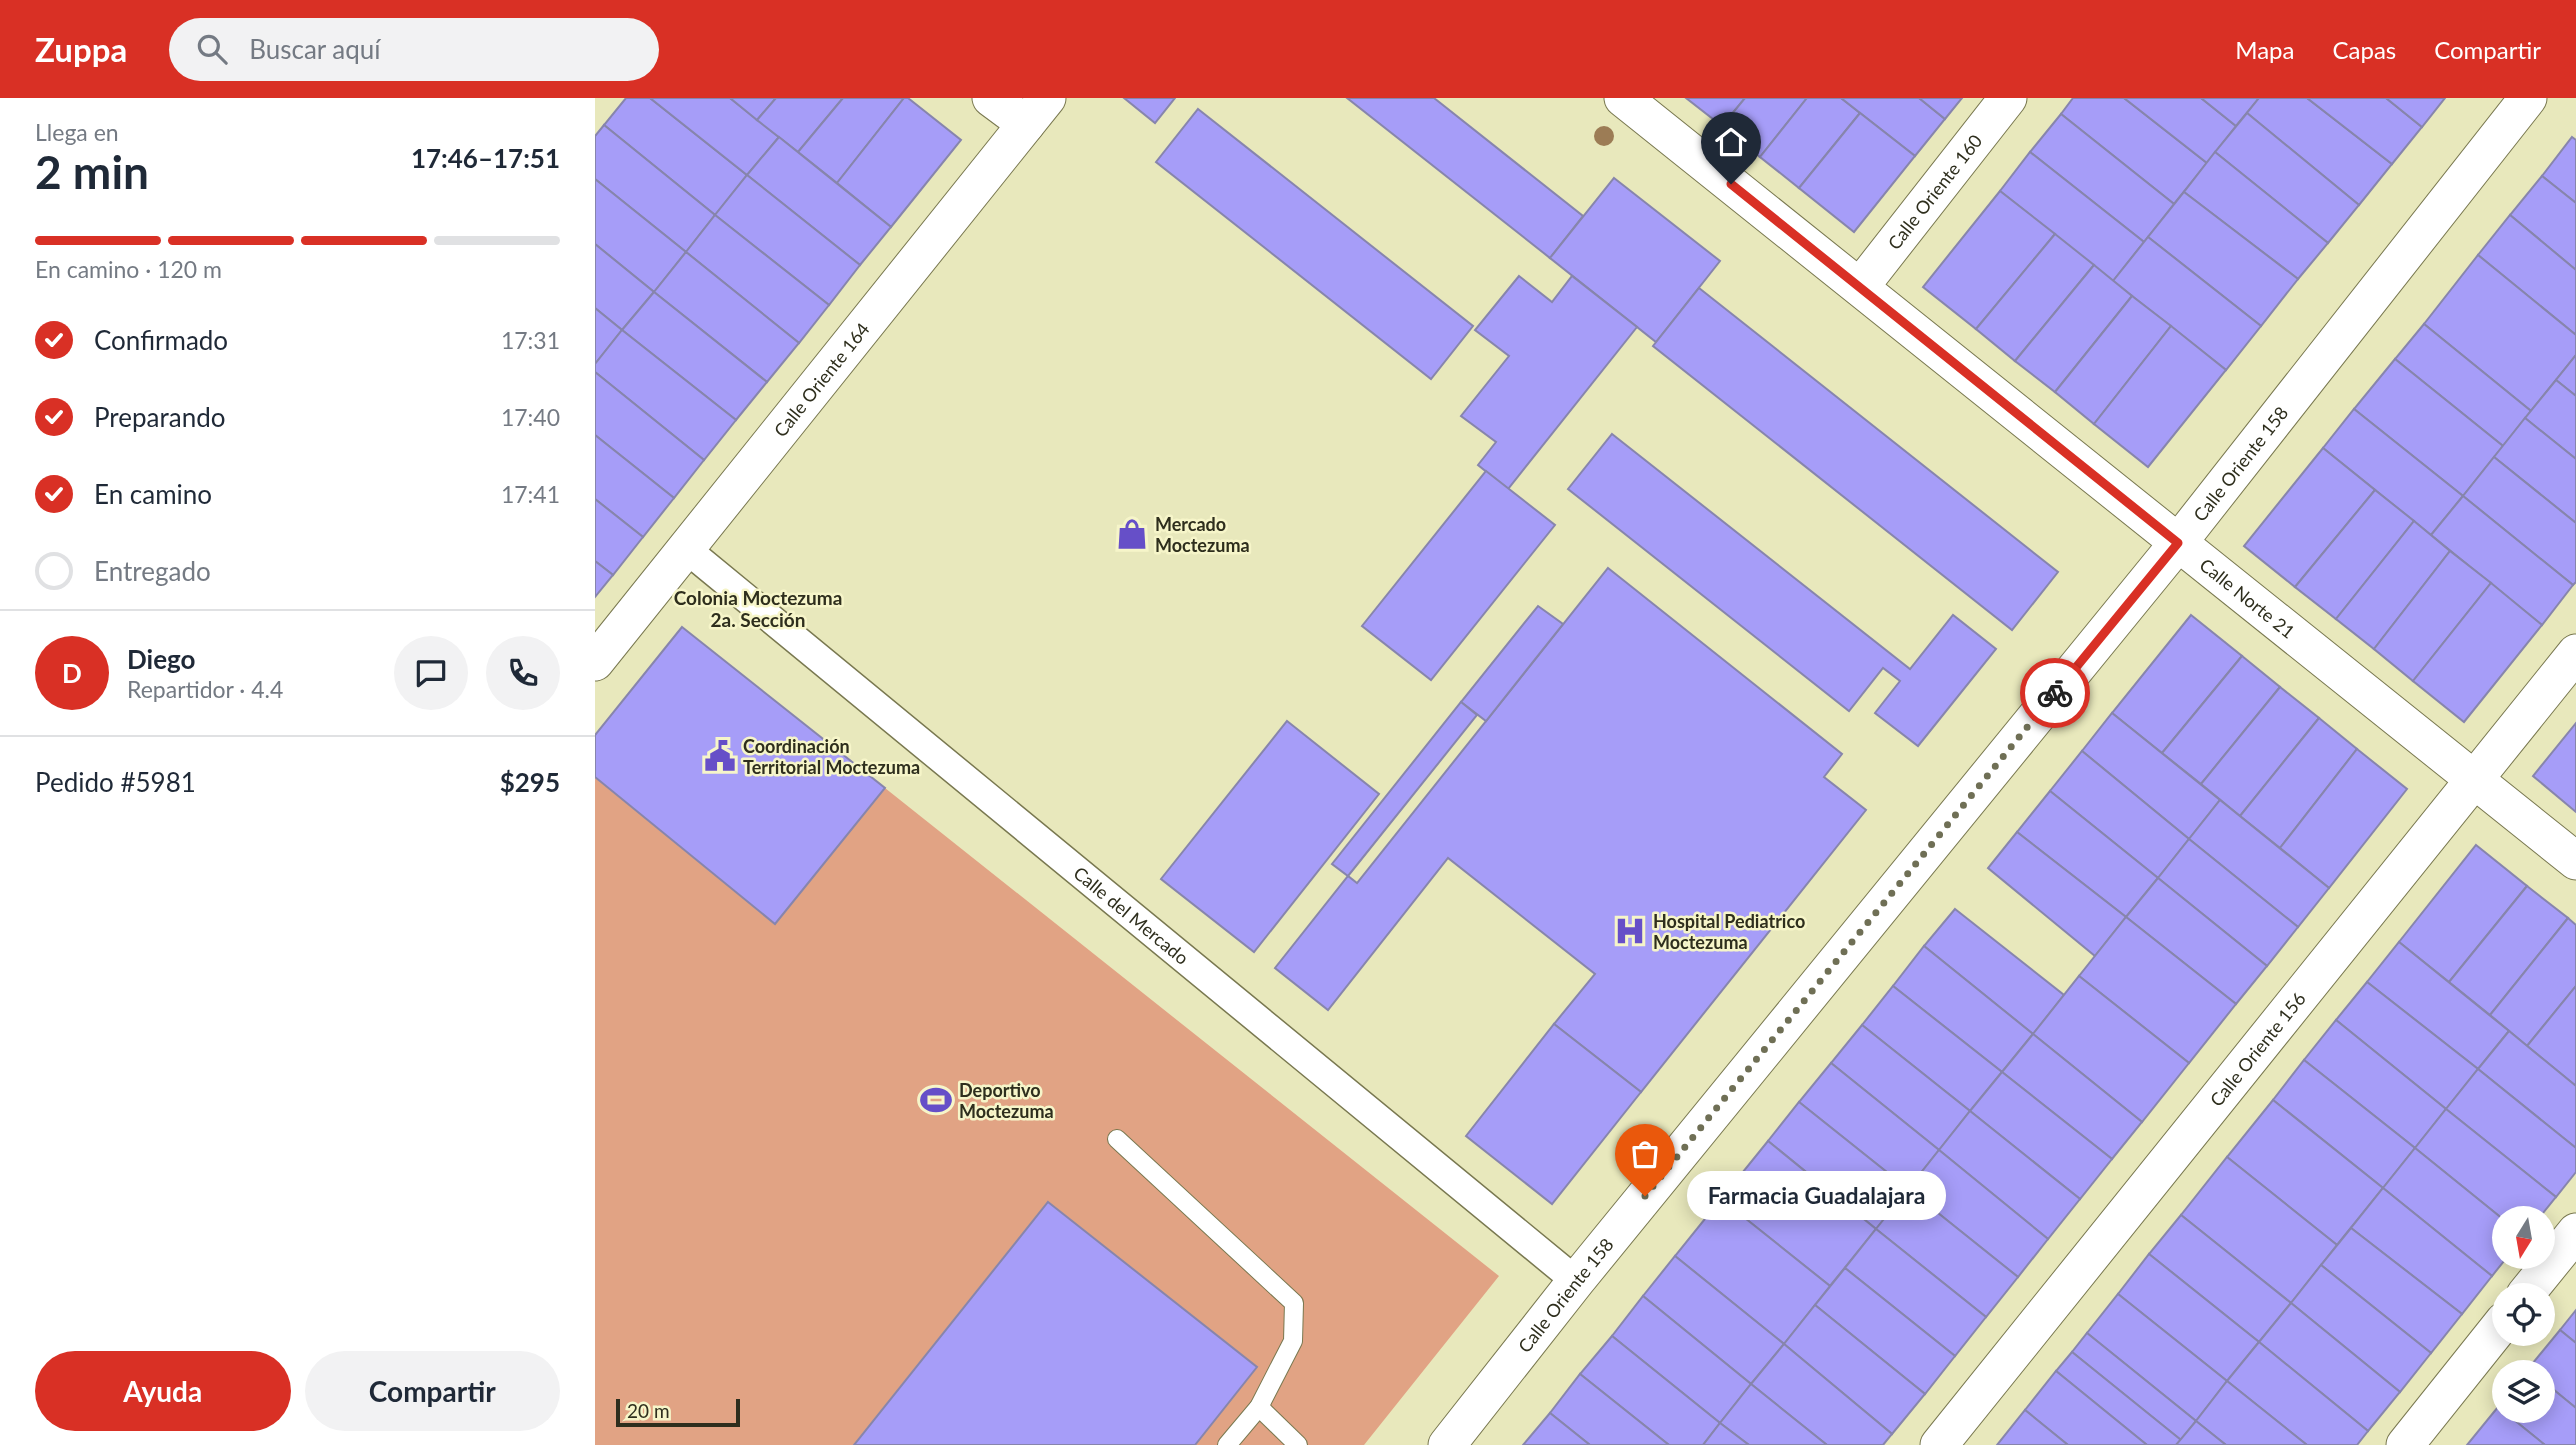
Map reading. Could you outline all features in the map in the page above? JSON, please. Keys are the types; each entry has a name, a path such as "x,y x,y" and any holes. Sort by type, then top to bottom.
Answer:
{"street":[{"path":"991,98 1036,111"},
{"name":"Calle Norte 21","path":"1623,98 2576,861"},
{"name":"Calle Oriente 160","path":"1860,287 2008,98"},
{"name":"Calle Oriente 158","path":"1447,1445 1576,1281 2178,543 2528,98"},
{"name":"Calle Oriente 164","path":"595,662 1036,111"},
{"name":"Calle del Mercado","path":"685,548 1576,1281"},
{"name":"Calle Oriente 156","path":"1939,1445 2576,653"},
{"path":"2535,1283 2576,1232"},
{"path":"2405,1445 2492,1336"}],"lane":[{"path":"1117,1139 1294,1303 1293,1341 1259,1407 1227,1445"},
{"path":"1259,1407 1299,1445"}],"shaded area":[{"name":"Deportivo Moctezuma","path":"595,777 775,924 885,788 1499,1276 1364,1445 595,1445"}],"building":[{"path":"626,98 650,98 747,175 715,215 604,125"},
{"path":"650,98 730,98 779,137 747,175"},
{"path":"730,98 776,98 757,120"},
{"path":"776,98 843,98 798,152 757,120"},
{"path":"843,98 904,98 837,183 798,152"},
{"path":"904,98 908,98 961,140 891,227 837,183"},
{"path":"1124,98 1175,98 1155,123"},
{"path":"1347,98 1434,98 1583,216 1550,258"},
{"path":"1686,98 1745,98 1722,126"},
{"path":"1745,98 1807,98 1760,157 1722,126"},
{"path":"1807,98 1841,98 1860,113 1799,188 1760,157"},
{"path":"1841,98 1919,98 1945,119 1915,156"},
{"path":"1919,98 1962,98 1945,119"},
{"path":"2073,98 2124,98 2207,163 2174,204 2061,114"},
{"path":"2124,98 2201,98 2236,126 2207,163"},
{"path":"2201,98 2259,98 2236,126"},
{"path":"2259,98 2307,98 2392,164 2359,205 2247,113"},
{"path":"2307,98 2386,98 2422,127 2392,164"},
{"path":"2386,98 2445,98 2422,127"},
{"path":"1198,109 1473,326 1431,379 1156,162"},
{"path":"1860,113 1915,156 1854,232 1799,188"},
{"path":"2247,113 2359,205 2328,243 2215,152"},
{"path":"2061,114 2174,204 2144,242 2030,152"},
{"path":"604,125 715,215 686,252 595,179 595,136"},
{"path":"779,137 891,227 860,265 747,175"},
{"path":"2572,137 2576,140 2576,203 2542,176"},
{"path":"2030,152 2144,242 2113,281 2000,191"},
{"path":"2215,152 2328,243 2298,279 2184,192"},
{"path":"747,175 860,265 829,305 715,215"},
{"path":"2542,176 2576,203 2576,270 2510,215"},
{"path":"1614,178 1720,261 1656,342 1550,258"},
{"path":"595,179 686,252 654,292 595,244"},
{"path":"2000,191 2055,234 1976,329 1923,287"},
{"path":"2184,192 2298,279 2261,326 2148,237"},
{"path":"715,215 829,305 799,343 686,252"},
{"path":"2510,215 2576,270 2576,335 2478,255"},
{"path":"2055,234 2094,265 2015,361 1976,329"},
{"path":"2148,237 2261,326 2226,370 2113,281"},
{"path":"595,244 654,292 622,330 595,308"},
{"path":"686,252 799,343 767,382 654,292"},
{"path":"2478,255 2576,335 2576,355 2531,411 2424,324"},
{"path":"2094,265 2132,296 2055,392 2015,361"},
{"path":"1519,276 1552,302 1572,276 1637,327 1508,489 1478,465 1496,442 1461,416 1509,356 1475,330"},
{"path":"1699,288 2058,572 2012,630 1653,346"},
{"path":"654,292 767,382 736,420 622,330"},
{"path":"2132,296 2171,326 2094,424 2055,392"},
{"path":"595,308 622,330 595,364"},
{"path":"2424,324 2531,411 2503,446 2395,359"},
{"path":"2171,326 2226,370 2148,467 2094,424"},
{"path":"622,330 736,420 704,460 595,372 595,364"},
{"path":"2576,355 2576,396 2556,380"},
{"path":"2395,359 2503,446 2463,496 2354,409"},
{"path":"595,372 704,460 674,498 595,435"},
{"path":"2556,380 2576,396 2576,459 2525,418"},
{"path":"2354,409 2463,496 2431,535 2323,448"},
{"path":"2525,418 2576,459 2576,523 2494,457"},
{"path":"1612,434 1910,669 1953,615 1996,649 1918,746 1875,713 1900,681 1883,668 1849,711 1568,489"},
{"path":"595,435 674,498 643,537 595,499"},
{"path":"2323,448 2375,490 2295,587 2244,546"},
{"path":"2494,457 2576,523 2576,582 2573,585 2463,496"},
{"path":"1486,471 1555,525 1431,680 1362,626"},
{"path":"2375,490 2414,521 2336,619 2295,587"},
{"path":"2463,496 2573,585 2542,625 2431,535"},
{"path":"595,499 643,537 613,575 595,561"},
{"path":"2414,521 2450,551 2374,649 2336,619"},
{"path":"2450,551 2491,583 2413,681 2374,649"},
{"path":"595,561 613,575 595,597"},
{"path":"1608,568 1842,754 1824,777 1866,810 1641,1092 1554,1024 1595,974 1448,858 1328,1010 1275,968 1348,876 1357,883"},
{"path":"2491,583 2542,625 2464,722 2413,681"},
{"path":"1538,606 1563,624 1486,721 1461,702"},
{"path":"2191,615 2242,656 2162,753 2112,713"},
{"name":"Coordinación Territorial Moctezuma","path":"682,627 885,788 775,924 595,777 595,735"},
{"path":"2242,656 2280,687 2201,784 2162,753"},
{"path":"2280,687 2319,718 2240,816 2201,784"},
{"path":"1461,702 1477,715 1348,876 1332,864"},
{"path":"2112,713 2220,800 2189,839 2082,751"},
{"path":"2319,718 2357,749 2280,848 2240,816"},
{"path":"1287,721 1379,794 1254,952 1161,879"},
{"path":"2576,723 2576,812 2533,776"},
{"path":"2357,749 2407,789 2329,888 2280,848"},
{"path":"2082,751 2189,839 2158,878 2050,791"},
{"path":"2050,791 2158,878 2126,917 2017,832"},
{"path":"2220,800 2329,888 2298,927 2189,839"},
{"path":"2017,832 2126,917 2095,956 1988,868"},
{"path":"2189,839 2298,927 2267,966 2158,878"},
{"path":"2476,845 2527,886 2449,982 2399,942"},
{"path":"2158,878 2267,966 2236,1004 2126,917"},
{"path":"2527,886 2568,918 2490,1015 2449,982"},
{"path":"1955,909 2064,995 2033,1034 1924,946"},
{"path":"2126,917 2236,1004 2189,1063 2079,976"},
{"path":"2568,918 2576,925 2576,986 2527,1046 2490,1015"},
{"path":"2399,942 2509,1031 2478,1069 2367,982"},
{"path":"1924,946 2033,1034 2002,1072 1893,986"},
{"path":"2079,976 2189,1063 2142,1122 2033,1034"},
{"path":"2367,982 2478,1069 2446,1109 2336,1020"},
{"path":"1893,986 2002,1072 1970,1111 1862,1025"},
{"path":"2576,986 2576,1086 2527,1046"},
{"path":"2336,1020 2446,1109 2415,1148 2304,1060"},
{"path":"1554,1024 1641,1092 1552,1204 1466,1136"},
{"path":"1862,1025 1970,1111 1939,1150 1831,1063"},
{"path":"2509,1031 2576,1086 2576,1148 2478,1069"},
{"path":"2033,1034 2142,1122 2112,1159 2002,1072"},
{"path":"2304,1060 2415,1148 2383,1188 2273,1100"},
{"path":"1831,1063 1939,1150 1908,1189 1799,1102"},
{"path":"2478,1069 2576,1148 2576,1172 2556,1197 2446,1109"},
{"path":"2002,1072 2112,1159 2080,1199 1970,1111"},
{"path":"2273,1100 2383,1188 2337,1245 2227,1157"},
{"path":"1799,1102 1908,1189 1876,1229 1768,1141"},
{"path":"2446,1109 2556,1197 2549,1206 2492,1206 2492,1210 2415,1148"},
{"path":"1970,1111 2080,1199 2048,1239 1939,1150"},
{"path":"1768,1141 1876,1229 1830,1286 1721,1199"},
{"path":"2415,1148 2492,1210 2492,1269 2498,1269 2492,1276 2383,1188"},
{"path":"1939,1150 2048,1239 2018,1277 1908,1189"},
{"path":"2227,1157 2337,1245 2291,1303 2181,1215"},
{"path":"2383,1188 2492,1276 2462,1314 2351,1228"},
{"path":"1908,1189 2018,1277 1986,1317 1876,1229"},
{"path":"1721,1199 1830,1286 1784,1344 1675,1256"},
{"path":"1048,1202 1257,1367 1195,1445 854,1445"},
{"path":"2181,1215 2291,1303 2259,1342 2149,1254"},
{"path":"2351,1228 2462,1314 2431,1353 2321,1265"},
{"path":"1876,1229 1986,1317 1955,1356 1845,1268"},
{"path":"2149,1254 2259,1342 2227,1381 2118,1294"},
{"path":"1675,1256 1784,1344 1751,1384 1643,1296"},
{"path":"2321,1265 2431,1353 2400,1392 2291,1303"},
{"path":"1845,1268 1955,1356 1925,1394 1815,1305"},
{"path":"2118,1294 2227,1381 2196,1421 2087,1333"},
{"path":"1643,1296 1751,1384 1720,1423 1612,1336"},
{"path":"2291,1303 2400,1392 2368,1431 2259,1342"},
{"path":"1815,1305 1925,1394 1892,1434 1784,1344"},
{"path":"2576,1310 2576,1343 2560,1330"},
{"path":"2560,1330 2576,1343 2576,1408 2555,1391 2555,1360 2535,1360 2547,1346 2555,1346 2555,1336"},
{"path":"2087,1333 2196,1421 2181,1440 2072,1352"},
{"path":"1612,1336 1720,1423 1703,1445 1669,1445 1580,1374"},
{"path":"2259,1342 2368,1431 2357,1445 2307,1445 2227,1381"},
{"path":"1784,1344 1892,1434 1883,1445 1827,1445 1751,1384"},
{"path":"2072,1352 2181,1440 2176,1445 2147,1445 2056,1371"},
{"path":"2056,1371 2147,1445 2068,1445 2025,1410"},
{"path":"1580,1374 1669,1445 1590,1445 1550,1413"},
{"path":"2227,1381 2307,1445 2226,1445 2196,1421"},
{"path":"1751,1384 1827,1445 1749,1445 1720,1423"},
{"path":"2555,1391 2576,1408 2576,1445 2545,1445 2518,1423 2555,1423"},
{"path":"2025,1410 2068,1445 1997,1445"},
{"path":"1550,1413 1590,1445 1523,1445"},
{"path":"2492,1414 2492,1423 2518,1423 2545,1445 2467,1445"},
{"path":"2196,1421 2226,1445 2176,1445"},
{"path":"1720,1423 1749,1445 1703,1445"}],"way so far":[{"path":"1645,1196 2055,693"}],"place":[{"name":"Mercado Moctezuma","path":"1132,534"},
{"name":"Coordinación Territorial Moctezuma","path":"720,756"},
{"name":"Hospital Pediatrico Moctezuma","path":"1630,931"},
{"name":"Deportivo Moctezuma","path":"936,1100"},
{"name":"Farmacia Guadalajara","path":"1645,1196"}],"district":[{"name":"Colonia Moctezuma 2a. Sección","path":"758,608"}],"route":[{"path":"1731,184 2178,543 2055,693"}]}
